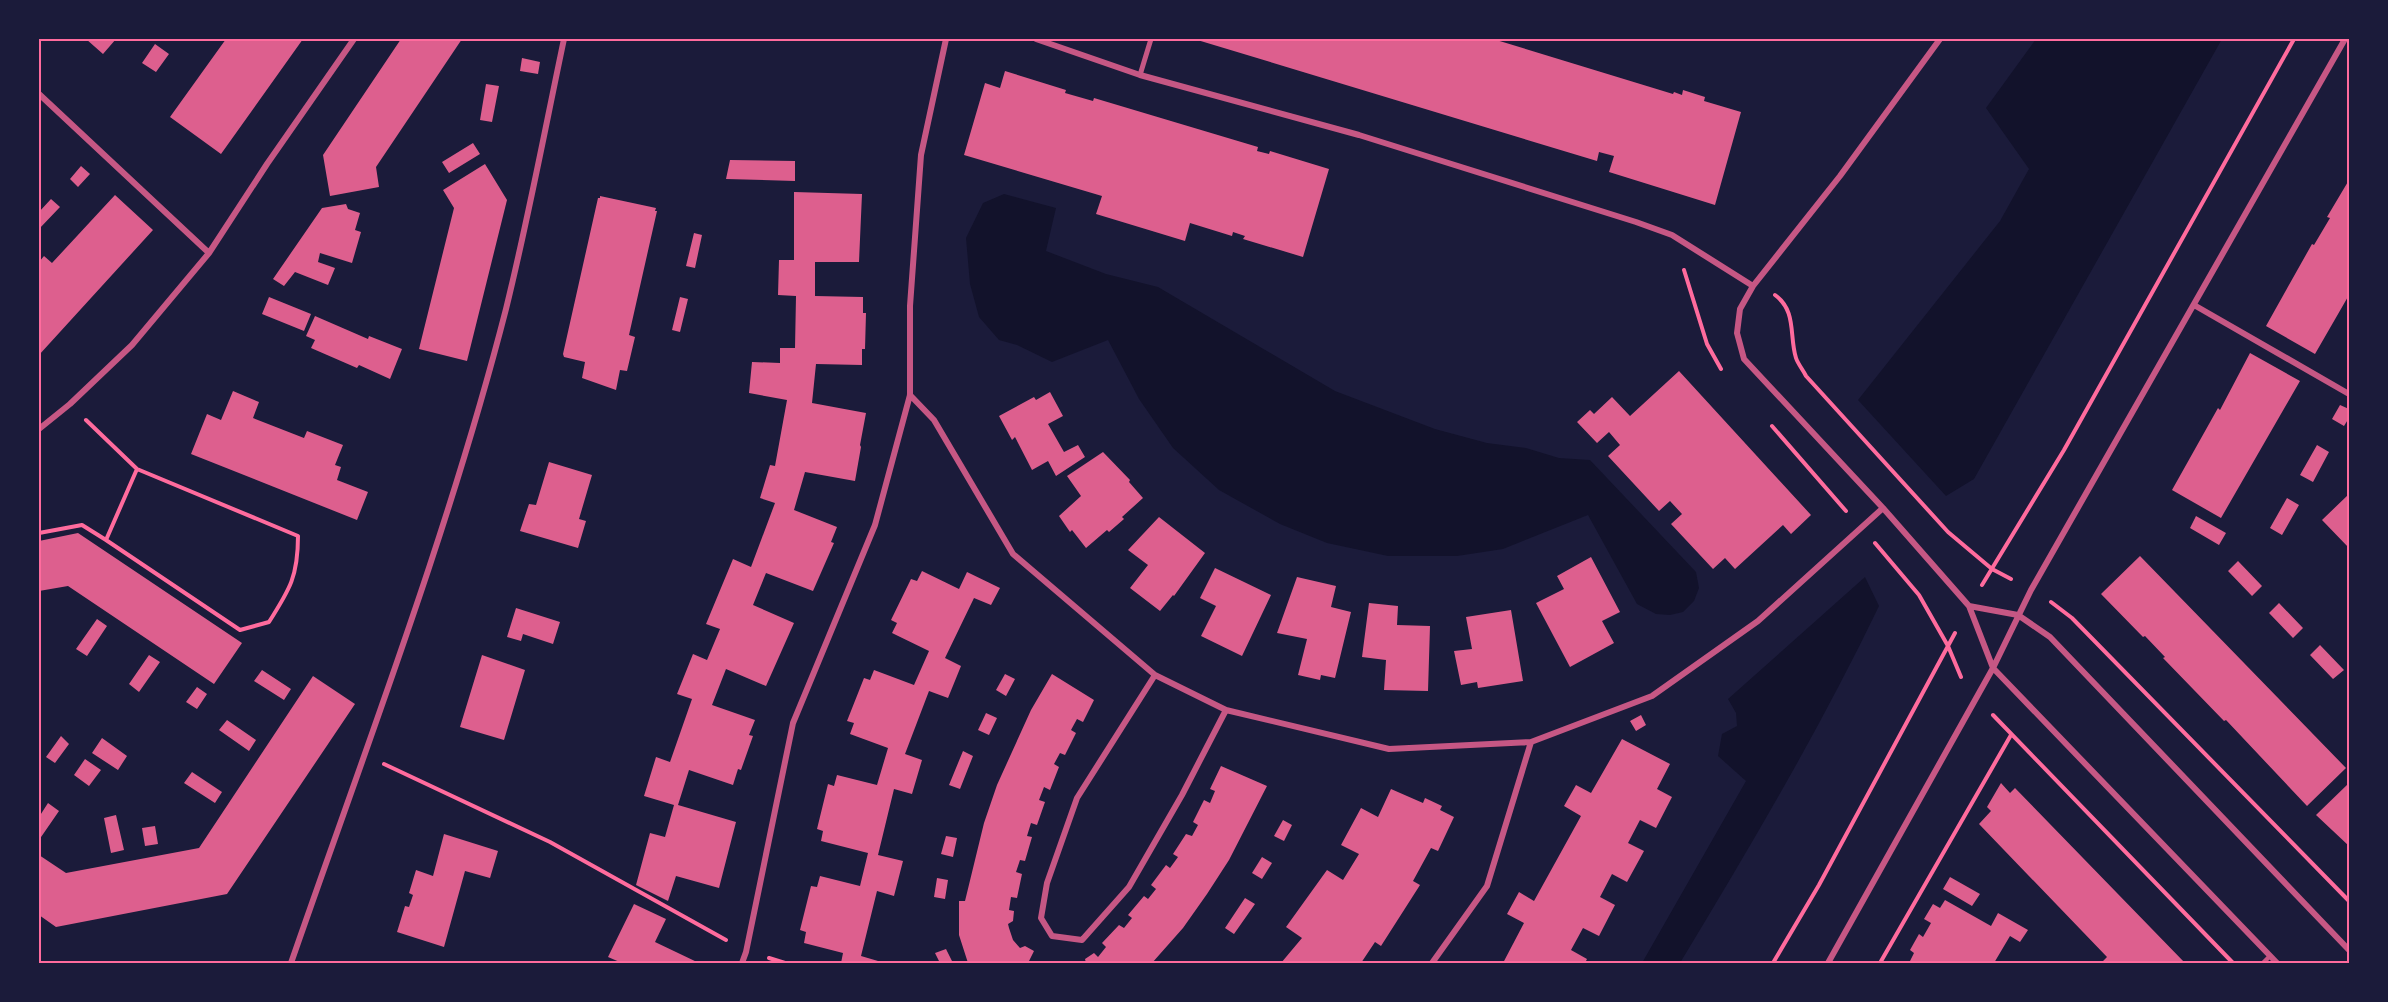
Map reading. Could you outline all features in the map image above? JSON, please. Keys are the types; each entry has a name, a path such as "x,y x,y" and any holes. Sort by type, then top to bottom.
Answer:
{"street":[{"path":"39,429 70,404 132,345 209,253 267,164 354,39"},
{"path":"291,963 402,648 455,486 506,309 564,39"},
{"path":"742,963 793,723 875,525 910,395 910,306 921,155 946,39"},
{"path":"1036,39 1140,75 1359,135 1548,193 1672,235 1753,286"},
{"path":"1140,75 1151,39"},
{"path":"1940,39 1840,177 1753,286 1740,309 1737,333 1744,359 1883,508 1969,606 1993,668 2277,963"},
{"path":"1828,963 1993,668 2018,615 2345,39"},
{"path":"39,94 209,253"},
{"path":"2194,305 2349,394"},
{"path":"910,395 934,420 1013,554 1155,675 1226,710 1389,749 1531,742 1652,696 1758,621 1883,508"},
{"path":"1969,606 2018,615 2049,637 2349,950"},
{"path":"1155,675 1077,798 1047,883 1041,918 1052,936 1082,940 1129,887 1182,795 1226,710"},
{"path":"1431,963 1487,886 1531,742"}],"lane":[{"path":"2263,963 2270,956"}],"path":[{"path":"1773,963 1818,885 1969,606 2064,450 2294,39"},
{"path":"1672,235 1700,316 1707,344 1719,367 1727,376"},
{"path":"39,533 82,525 240,630 269,622 291,588 298,560 298,536 137,469 70,404"},
{"path":"1766,420 1900,570 1919,595 1948,646 1961,677 1975,697 2233,963"},
{"path":"106,540 137,469"},
{"path":"1880,963 2011,734"},
{"path":"363,755 550,842 746,952 785,963"}],"shaded area":[{"path":"2036,39 2222,39 1974,479 1946,496 1858,400 2000,221 2029,169 1986,108"},
{"path":"1004,194 1056,208 1046,251 1106,274 1158,287 1335,391 1435,429 1487,443 1526,448 1559,458 1590,460 1696,572 1699,588 1694,601 1683,612 1670,615 1656,614 1637,604 1588,515 1503,549 1457,556 1388,556 1327,543 1280,524 1219,490 1173,448 1139,399 1108,340 1052,362 1017,345 999,340 979,317 970,284 966,238 983,203"},
{"path":"1865,577 1879,606 1809,742 1758,831 1680,963 1642,963 1746,781 1718,756 1722,734 1737,726 1736,713 1728,699"}],"building":[{"path":"86,39 116,39 103,54"},
{"path":"226,39 303,39 221,154 170,117"},
{"path":"401,39 462,39 376,167 379,187 330,196 323,155"},
{"path":"1194,39 1493,39 1673,94 1674,92 1682,95 1683,90 1705,97 1704,101 1741,112 1715,205 1609,172 1614,156 1599,152 1597,161"},
{"path":"155,44 169,54 156,72 142,63"},
{"path":"522,58 540,62 538,74 520,71"},
{"path":"1005,71 1066,90 1065,93 1093,101 1094,98 1258,147 1257,151 1269,154 1270,151 1329,169 1303,257 1243,239 1245,236 1233,232 1232,236 1190,223 1185,241 1096,214 1102,196 964,155 985,83 1000,88"},
{"path":"486,84 499,86 492,122 480,120"},
{"path":"473,143 480,154 449,173 442,162"},
{"path":"730,160 795,161 795,181 726,179"},
{"path":"485,164 507,200 467,361 419,349 454,208 443,190"},
{"path":"81,166 90,174 78,187 70,179"},
{"path":"2349,180 2349,295 2315,354 2266,326 2312,244 2314,245 2330,218 2327,217"},
{"path":"794,192 862,194 859,262 815,262 815,296 863,297 863,313 866,313 862,365 816,364 812,403 866,413 855,481 805,472 794,510 837,527 831,542 834,543 813,591 766,573 753,605 794,623 766,686 726,669 712,705 755,720 749,735 753,736 741,770 738,769 733,785 689,770 678,805 736,822 719,888 676,876 668,901 636,885 650,833 665,837 674,805 644,796 656,757 670,762 692,699 677,694 693,654 707,660 720,629 706,624 733,559 751,567 775,503 760,498 770,465 775,466 787,400 749,393 752,362 780,363 780,348 795,348 796,296 778,295 779,260 794,260"},
{"path":"115,195 153,230 39,355 39,262 44,256 52,263"},
{"path":"600,196 656,208 655,211 657,211 629,335 635,337 627,371 620,370 616,390 582,378 585,362 564,357 563,354"},
{"path":"51,199 60,207 39,229 39,212"},
{"path":"346,204 348,209 360,213 355,230 361,232 352,263 320,253 318,262 335,268 328,285 295,272 284,286 273,279 322,208"},
{"path":"694,233 702,235 695,268 686,266"},
{"path":"269,297 311,314 304,331 262,314"},
{"path":"680,297 688,299 680,332 672,330"},
{"path":"315,316 368,339 369,336 402,349 390,379 359,365 357,368 311,348 315,340 306,336"},
{"path":"2250,353 2300,381 2221,518 2172,490 2218,408 2220,410"},
{"path":"1679,371 1811,515 1791,534 1783,525 1735,569 1725,558 1713,569 1671,524 1682,514 1670,501 1659,511 1608,456 1620,445 1609,432 1597,443 1577,422 1590,410 1594,414 1612,397 1630,416"},
{"path":"233,391 259,402 253,418 304,438 307,431 343,445 335,465 341,467 337,480 368,492 357,520 191,454 207,414 221,420"},
{"path":"1050,392 1063,416 1048,424 1064,452 1078,445 1085,457 1056,476 1048,461 1032,470 1015,437 1012,440 999,416 1034,397 1036,400"},
{"path":"2340,405 2349,409 2349,418 2344,426 2332,419"},
{"path":"2317,445 2329,452 2313,482 2300,475"},
{"path":"1103,452 1130,480 1129,482 1143,498 1122,517 1124,519 1086,548 1072,530 1070,532 1059,516 1081,496 1067,476"},
{"path":"549,462 592,475 579,519 586,521 578,548 520,531 529,504 536,505"},
{"path":"2349,494 2349,548 2322,520"},
{"path":"2287,498 2299,505 2282,535 2270,528"},
{"path":"2196,516 2226,533 2219,545 2190,528"},
{"path":"1159,517 1205,553 1174,596 1160,611 1130,588 1148,565 1128,550"},
{"path":"78,533 242,643 214,684 68,586 39,591 39,541"},
{"path":"2140,556 2346,768 2307,806 2226,720 2224,721 2163,658 2165,657 2145,636 2143,637 2101,594"},
{"path":"1591,557 1620,612 1602,621 1614,643 1570,667 1536,603 1564,589 1557,576"},
{"path":"2238,561 2262,586 2252,596 2228,571"},
{"path":"1215,568 1271,595 1242,656 1201,636 1216,606 1200,598"},
{"path":"922,571 959,589 967,572 1000,588 991,605 974,598 945,658 961,666 948,698 929,691 905,754 922,760 912,794 894,789 878,855 903,861 894,896 877,891 861,956 878,961 878,963 841,963 843,953 804,943 806,932 800,930 811,886 817,887 820,876 860,886 868,853 821,841 823,831 817,829 828,784 834,786 837,775 877,785 888,748 850,734 854,723 847,721 864,678 870,680 874,670 914,685 929,651 892,633 897,623 891,620 911,579 917,581"},
{"path":"1297,577 1336,586 1331,607 1351,612 1335,678 1321,675 1320,680 1298,675 1307,639 1277,633"},
{"path":"1369,603 1398,606 1397,625 1430,626 1428,691 1384,690 1386,660 1362,657"},
{"path":"2279,603 2303,628 2293,638 2269,613"},
{"path":"516,608 560,622 553,644 523,634 521,641 507,637"},
{"path":"1511,610 1523,681 1478,688 1477,682 1461,685 1454,651 1472,649 1466,617"},
{"path":"97,619 107,626 87,656 76,649"},
{"path":"2320,645 2344,670 2333,679 2310,655"},
{"path":"149,655 160,662 139,692 129,684"},
{"path":"482,655 525,670 504,740 460,727"},
{"path":"262,670 291,689 284,700 254,681"},
{"path":"1005,674 1015,679 1006,696 996,690"},
{"path":"1052,674 1094,700 1083,722 1077,719 1071,730 1076,733 1065,755 1060,753 1054,764 1059,767 1050,790 1044,787 1039,800 1045,802 1037,825 1031,823 1027,836 1032,837 1025,861 1020,860 1016,872 1022,874 1017,898 1011,897 1009,910 1014,911 1013,921 1008,924 1013,940 1020,948 1025,946 1034,951 1028,963 968,963 959,935 959,901 965,901 984,823 997,785 1031,710"},
{"path":"313,676 355,704 227,894 56,927 39,915 39,855 66,873 199,848"},
{"path":"197,687 207,694 197,709 186,702"},
{"path":"986,713 997,718 989,735 978,730"},
{"path":"1641,715 1646,725 1636,731 1630,721"},
{"path":"227,720 256,740 249,751 219,730"},
{"path":"61,736 69,744 55,763 46,757"},
{"path":"102,738 127,756 118,770 92,753"},
{"path":"1622,739 1670,764 1657,789 1672,797 1656,828 1640,820 1628,843 1644,851 1627,882 1612,874 1600,897 1615,905 1599,936 1583,928 1571,950 1587,959 1585,963 1503,963 1524,923 1507,914 1519,892 1534,901 1581,816 1564,806 1576,785 1591,793"},
{"path":"963,751 973,756 960,789 949,785"},
{"path":"85,759 101,770 89,786 74,775"},
{"path":"1221,766 1267,786 1229,860 1207,894 1183,928 1152,963 1086,963 1085,959 1094,953 1098,957 1106,947 1102,943 1119,925 1124,928 1132,918 1128,915 1144,896 1148,899 1156,889 1151,885 1166,865 1170,868 1178,857 1173,854 1186,834 1192,836 1198,825 1193,822 1204,800 1210,803 1215,791 1210,789"},
{"path":"192,772 222,792 215,803 184,783"},
{"path":"2001,783 2010,793 2015,788 2185,963 2101,963 2107,957 1979,824 1991,811 1987,807"},
{"path":"2349,783 2349,846 2316,815"},
{"path":"1391,789 1423,803 1425,798 1442,806 1440,810 1454,817 1438,851 1431,848 1413,881 1420,885 1381,946 1375,942 1361,963 1281,963 1302,938 1286,927 1327,870 1343,880 1359,854 1341,845 1361,808 1378,817"},
{"path":"48,803 59,811 39,840 39,817"},
{"path":"116,815 124,850 111,853 104,818"},
{"path":"1283,820 1292,825 1284,841 1274,836"},
{"path":"155,826 158,844 145,846 142,828"},
{"path":"444,834 498,851 490,878 465,871 444,947 397,932 405,906 409,907 413,895 409,893 416,870 433,876"},
{"path":"946,836 957,838 953,857 941,854"},
{"path":"1262,857 1272,863 1262,879 1252,873"},
{"path":"1950,877 1980,894 1972,906 1943,889"},
{"path":"937,878 948,880 945,899 934,897"},
{"path":"1245,898 1255,904 1234,934 1225,928"},
{"path":"1945,900 1991,926 1998,913 2028,930 2020,942 2010,936 1994,963 1909,963 1914,953 1910,950 1919,934 1923,937 1931,923 1924,919 1933,904 1940,908"},
{"path":"634,904 666,919 655,942 699,963 622,963 608,957"},
{"path":"946,949 953,963 940,963 935,953"}]}
